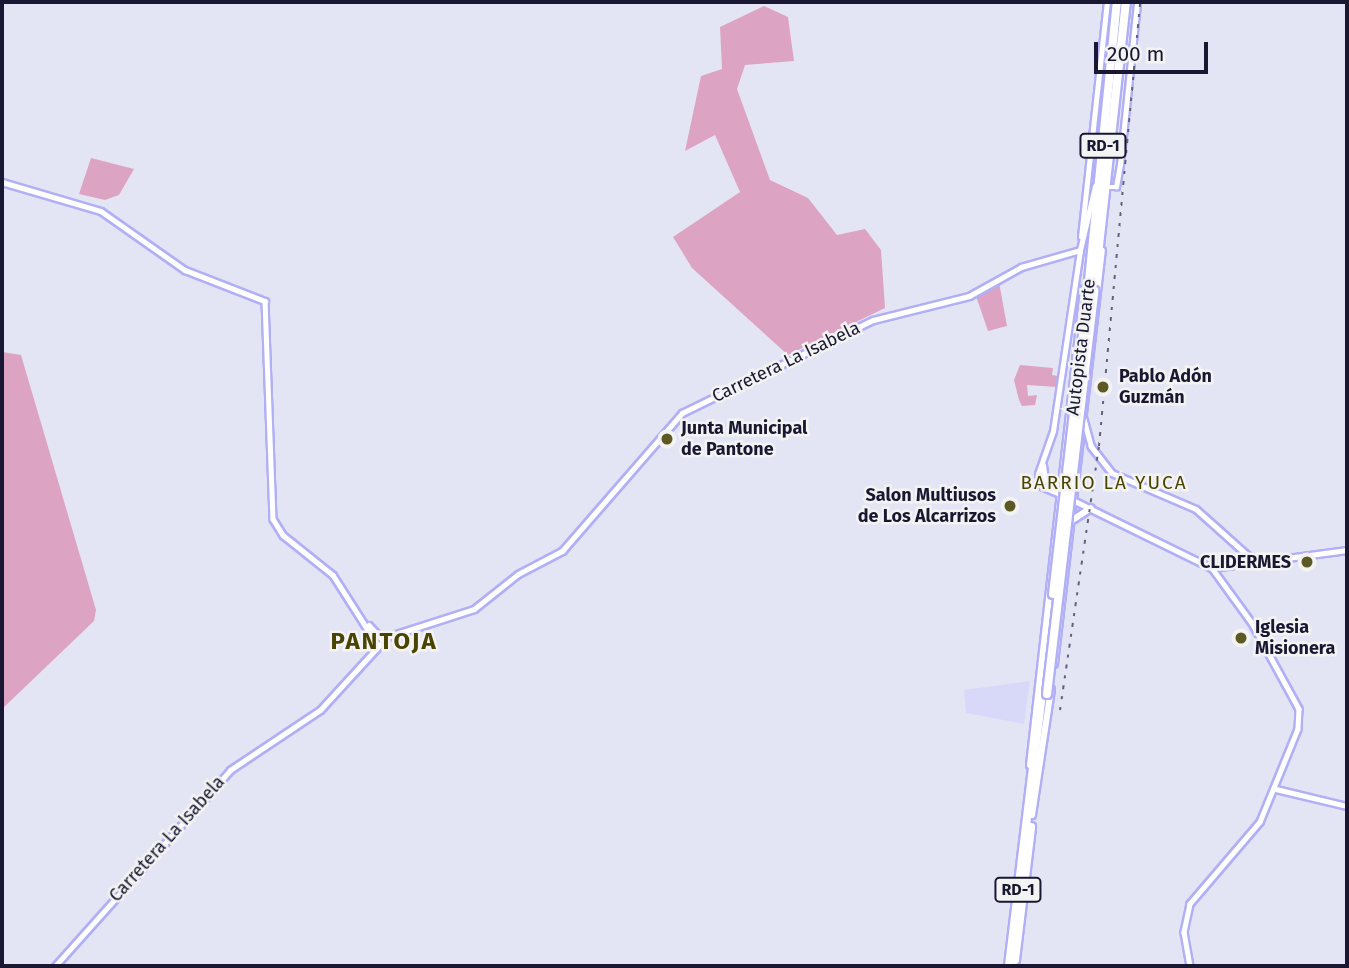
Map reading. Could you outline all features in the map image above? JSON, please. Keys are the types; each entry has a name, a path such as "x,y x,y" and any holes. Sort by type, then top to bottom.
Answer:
{"highway":[{"name":"Autopista Duarte","path":"1029,814 1091,291 1117,2"},
{"name":"RD-1","path":"1091,291 1106,187 1126,2"},
{"path":"1097,107 1106,119"},
{"path":"1094,147 1104,135"},
{"name":"RD-1","path":"1009,966 1029,814"},
{"name":"RD-1","path":"1014,966 1029,814"}],"main road":[{"path":"1076,490 1061,493 1043,487 1038,474 1053,430 1079,254 1101,162"},
{"path":"1029,814 1073,520 1101,274 1104,200"},
{"path":"1029,814 1057,504 1061,493 1063,455 1097,211"},
{"path":"1075,501 1045,480 1042,471 1061,406 1079,254"},
{"name":"Carretera La Isabela","path":"55,966 219,780 320,710 383,639 474,608 517,575 562,551 667,426 690,408 873,320 969,296 1021,267 1060,256 1079,254"},
{"path":"1060,256 1077,267"},
{"path":"1063,455 1077,460 1080,456"},
{"path":"1073,520 1091,508"},
{"path":"1053,556 1063,549 1068,559"}],"street":[{"path":"1079,254 1094,147 1107,2"},
{"path":"1106,187 1116,187 1120,166 1137,2"},
{"path":"2,182 101,211 185,270 265,301 273,519 283,534 333,575 366,622 377,644"},
{"path":"1084,417 1091,446 1112,473 1196,509 1252,560"},
{"path":"1075,501 1212,568 1252,623 1299,709 1300,723 1276,789 1249,838 1212,874 1190,904 1184,932 1189,966"},
{"path":"1212,568 1252,560 1347,550"},
{"path":"366,622 383,639"},
{"path":"1276,789 1347,806"}],"shaded area":[{"path":"764,6 788,17 794,61 745,65 737,89 770,180 808,198 837,235 865,229 881,250 885,308 788,355 692,268 673,237 740,192 715,135 685,151 701,76 722,69 720,27"},
{"path":"91,158 134,169 119,195 105,200 79,194"},
{"path":"999,282 1007,326 988,331 976,296"},
{"path":"2,352 21,355 96,610 94,621 2,709"},
{"path":"1020,365 1053,368 1052,375 1058,376 1057,387 1027,385 1028,396 1037,395 1035,405 1022,406 1014,380"},
{"path":"1030,681 1024,724 966,713 964,690"}],"railway":[{"path":"1060,710 1099,446 1140,2"}],"place":[{"name":"Pablo Adón Guzmán","path":"1103,387"},
{"name":"Junta Municipal de Pantone","path":"667,439"},
{"name":"Salon Multiusos de Los Alcarrizos","path":"1010,506"},
{"name":"CLIDERMES","path":"1307,562"},
{"name":"Iglesia Misionera","path":"1241,638"}],"district":[{"name":"BARRIO LA YUCA","path":"1104,483"},
{"name":"PANTOJA","path":"384,642"}]}
